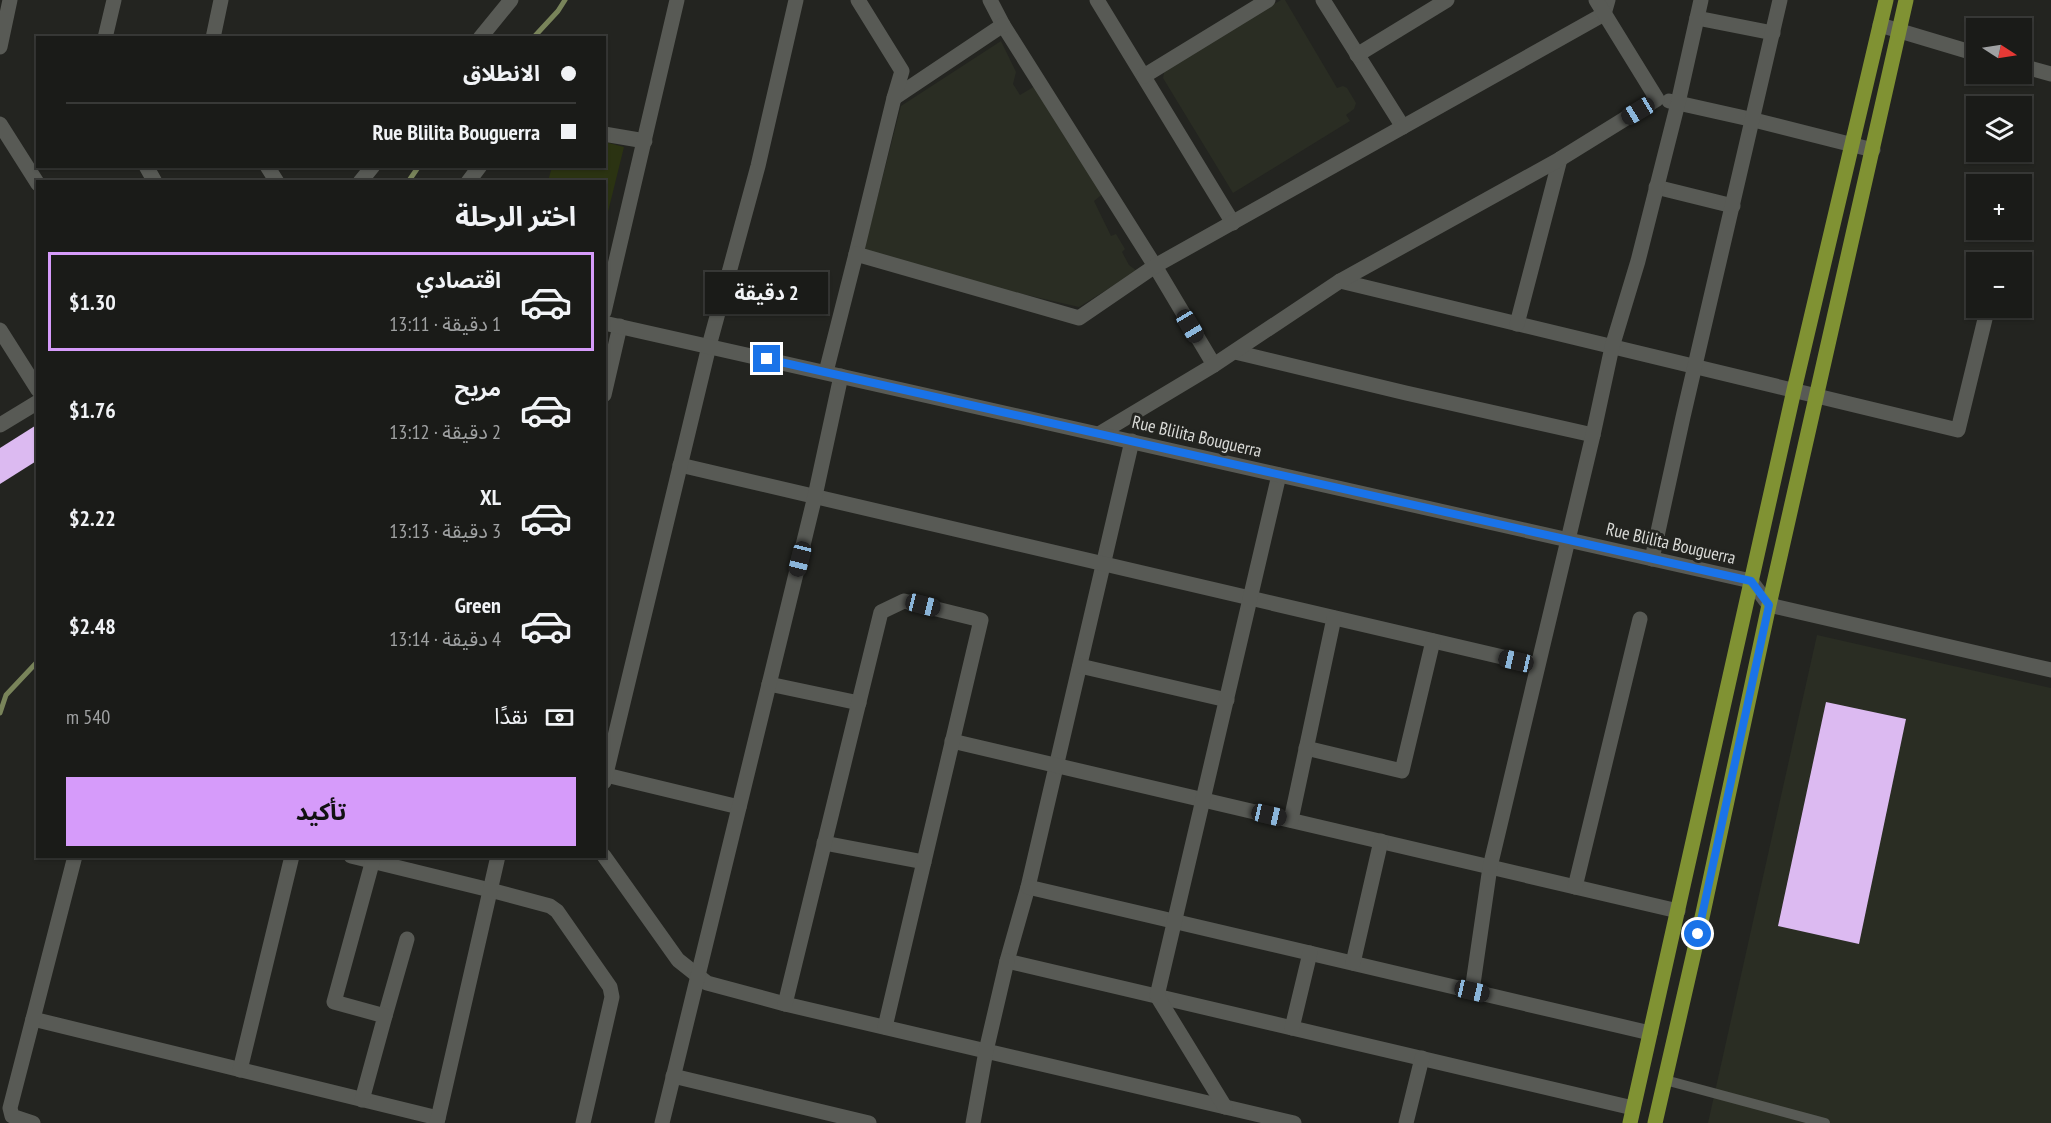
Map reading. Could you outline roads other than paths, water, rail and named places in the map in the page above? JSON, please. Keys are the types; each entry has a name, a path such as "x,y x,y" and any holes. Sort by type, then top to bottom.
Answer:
{"main road":[{"path":"1632,1115 1794,390 1886,0"},
{"path":"1655,1123 1906,0"}],"street":[{"path":"0,47 10,0"},
{"path":"105,36 114,0"},
{"path":"213,36 221,0"},
{"path":"482,36 510,0"},
{"path":"606,304 677,0"},
{"path":"606,774 708,346 758,166 796,0"},
{"path":"858,0 912,86"},
{"path":"990,0 1003,26 1155,266 1214,365"},
{"path":"1097,0 1233,223"},
{"path":"1144,76 1268,0"},
{"path":"1323,0 1403,127"},
{"path":"1357,55 1447,0"},
{"path":"1596,0 1606,7 1657,99"},
{"path":"1472,991 1490,867 1612,347 1638,261 1678,103 1701,0"},
{"path":"1652,559 1780,0"},
{"path":"856,254 1079,318 1155,266 1403,127 1606,7"},
{"path":"1697,18 1773,33"},
{"path":"1880,25 1966,51"},
{"path":"894,98 1003,26"},
{"path":"2032,69 2051,74"},
{"path":"826,372 894,98 903,71"},
{"path":"1099,434 1214,365 1340,282 1560,159 1657,99 1754,120 1873,150"},
{"path":"0,124 36,181"},
{"path":"606,134 645,141"},
{"path":"1517,324 1560,159"},
{"path":"362,180 371,168"},
{"path":"1656,187 1733,206"},
{"path":"1340,282 1958,430 1985,319"},
{"name":"Rue Blilita Bouguerra","path":"606,322 1751,581 1769,605"},
{"path":"606,387 621,326"},
{"path":"0,330 36,387"},
{"path":"1234,352 1593,435"},
{"path":"662,1123 815,496 842,376"},
{"path":"0,425 36,403"},
{"path":"973,1123 986,1051 1007,961 1028,887 1132,441"},
{"path":"680,465 1537,665"},
{"path":"1229,1113 1157,996 1279,475"},
{"path":"785,1004 881,612 904,601 981,620 885,1027"},
{"path":"1769,605 2051,670"},
{"path":"1291,820 1334,618"},
{"path":"1575,887 1640,619"},
{"path":"1306,748 1401,771 1433,641"},
{"path":"1080,666 1227,700"},
{"path":"769,684 859,703"},
{"path":"952,741 1678,911"},
{"path":"606,778 739,807"},
{"path":"1353,963 1381,841"},
{"path":"824,843 924,862"},
{"path":"33,1123 12,1116 10,1108 74,858"},
{"path":"240,1070 292,858"},
{"path":"33,1019 437,1120 498,858"},
{"path":"605,858 678,960 707,983 1229,1113 1294,1123"},
{"path":"385,1016 334,1002 373,859 550,906 557,911 610,987 612,998 583,1123"},
{"path":"1028,887 1650,1033"},
{"path":"362,1100 407,939"},
{"path":"1292,1028 1310,953"},
{"path":"1007,961 1422,1058 1632,1115"},
{"path":"1406,1123 1422,1058"},
{"path":"673,1076 869,1123"}],"lane":[{"path":"1665,1080 1825,1123"}],"waterway":[{"path":"535,36 565,0"},
{"path":"409,180 418,168"},
{"path":"0,713 6,695 36,663"}]}
